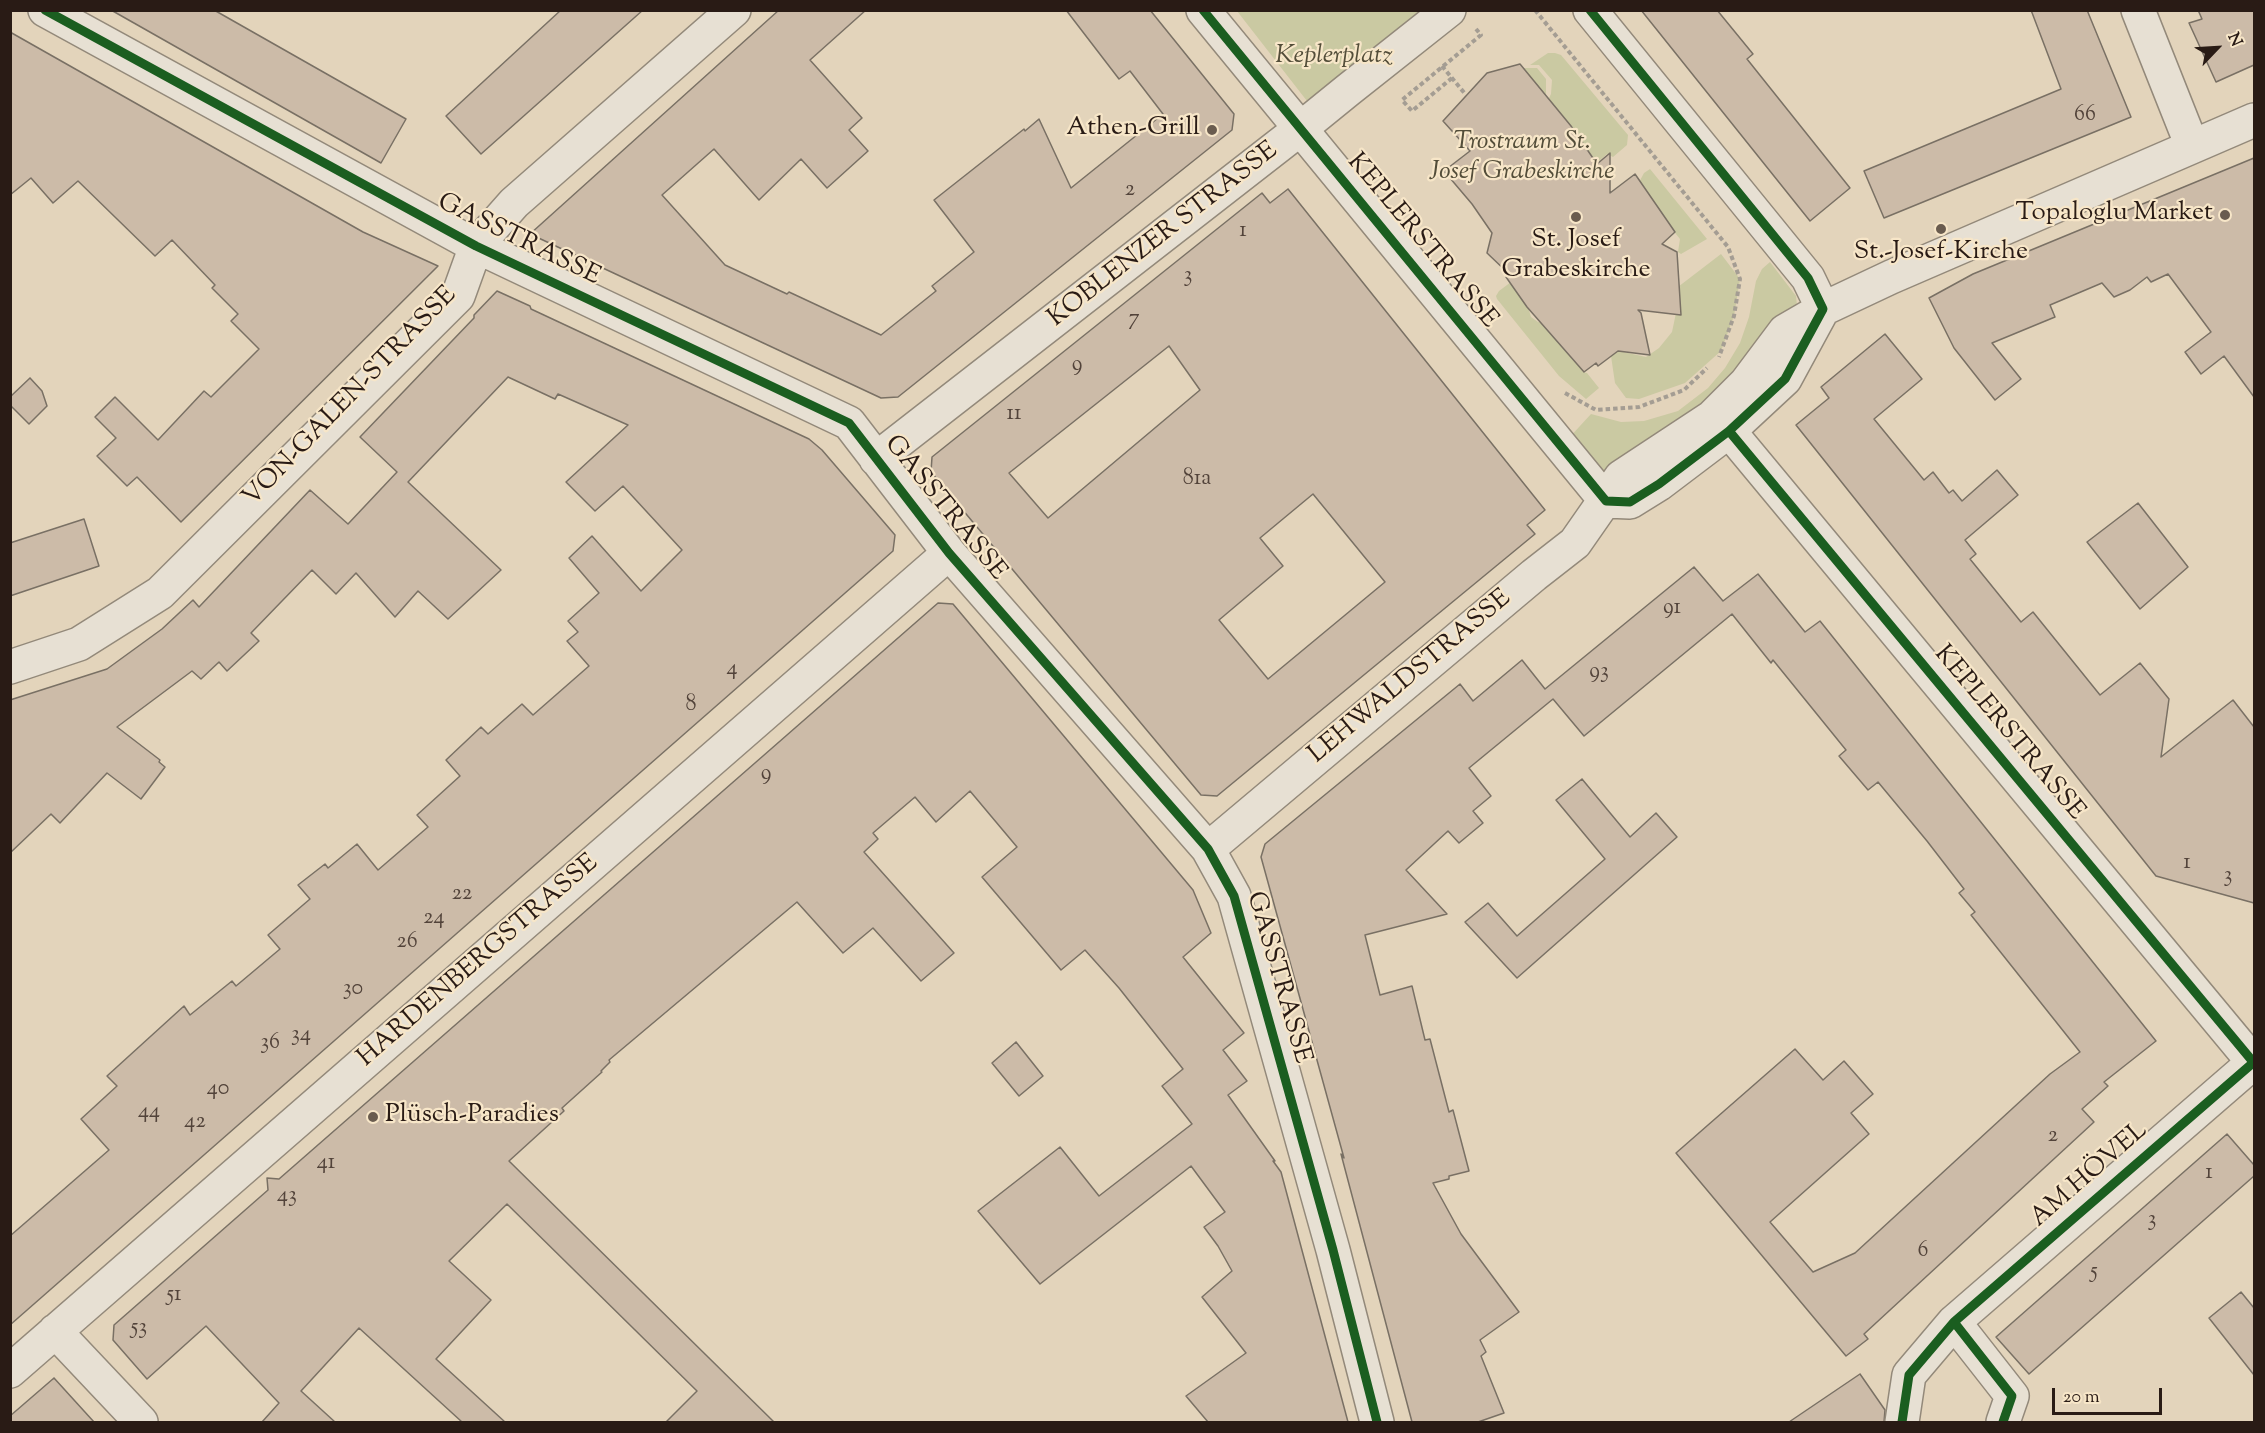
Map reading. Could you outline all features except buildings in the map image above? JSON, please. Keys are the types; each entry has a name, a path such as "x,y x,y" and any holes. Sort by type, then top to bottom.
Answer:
{"street":[{"name":"GASSTRASSE","path":"45,10 476,246 849,423 949,553 1208,849 1234,896 1333,1250 1377,1422"},
{"name":"VON-GALEN-STRASSE","path":"10,667 80,644 160,593 458,296 476,246 514,203 734,10"},
{"name":"KEPLERSTRASSE","path":"1203,10 1606,501"},
{"path":"1590,10 1808,278 1823,309"},
{"path":"2138,10 2192,146"},
{"name":"KOBLENZER STRASSE","path":"876,459 1418,36 1460,17"},
{"path":"1606,501 1630,502 1659,484 1721,424 1746,383 1785,331 1823,309 2254,120"},
{"name":"KEPLERSTRASSE","path":"1721,424 2254,1063"},
{"name":"LEHWALDSTRASSE","path":"1208,849 1575,543 1606,501"},
{"name":"HARDENBERGSTRASSE","path":"10,1371 949,553"},
{"name":"AM HÖVEL","path":"1902,1422 1909,1375 1954,1322 2254,1063"},
{"path":"1954,1322 2012,1396 2003,1422"},
{"path":"56,1331 141,1422"}],"path":[{"path":"1535,10 1728,247 1740,279 1734,316 1719,356 1684,390 1639,407 1596,410 1562,391"},
{"path":"1452,78 1412,111 1402,100 1481,35 1460,17"},
{"path":"1418,36 1466,95"}],"green space":[{"name":"Keplerplatz","path":"1237,11 1468,11 1328,128"},
{"path":"1548,53 1561,55 1628,135 1627,145 1613,157 1607,154 1592,167 1473,148 1516,74 1523,68 1537,68 1546,79 1546,104 1551,94 1552,80 1539,65 1530,65"},
{"path":"1650,169 1707,239 1681,254 1678,252 1680,239 1637,186 1644,173"},
{"path":"1721,254 1740,279 1734,316 1721,351 1685,383 1639,399 1626,398 1615,383 1611,356 1619,351 1646,357 1659,348 1672,332 1676,313 1674,290"},
{"path":"1770,262 1796,296 1797,306 1736,384 1609,474 1585,462 1568,439 1591,414 1621,422 1644,421 1678,411 1708,388 1725,368 1740,343 1749,317 1756,281 1762,269"},
{"path":"1511,282 1526,300 1531,317 1538,322 1549,324 1583,372 1587,373 1599,388 1586,399 1559,376 1497,299 1499,291"}],"cycle path":[{"path":"45,10 476,246 849,423 949,553 1208,849 1234,896 1333,1250 1377,1422"},
{"path":"1203,10 1606,501 1630,502 1659,484 1729,431 1785,379 1823,309 1808,278 1590,10"},
{"path":"1729,431 2254,1063"},
{"path":"1902,1422 1909,1375 1954,1322 2254,1062"},
{"path":"1954,1322 2012,1396 2003,1422"}],"place":[{"name":"Athen-Grill","path":"1212,130"},
{"name":"Topaloglu Market","path":"2225,215"},
{"name":"St. Josef Grabeskirche","path":"1576,217"},
{"name":"St.-Josef-Kirche","path":"1941,229"},
{"name":"Plüsch-Paradies","path":"373,1117"}],"park label":[{"name":"Trostraum St. Josef Grabeskirche","path":"1522,159"}]}
